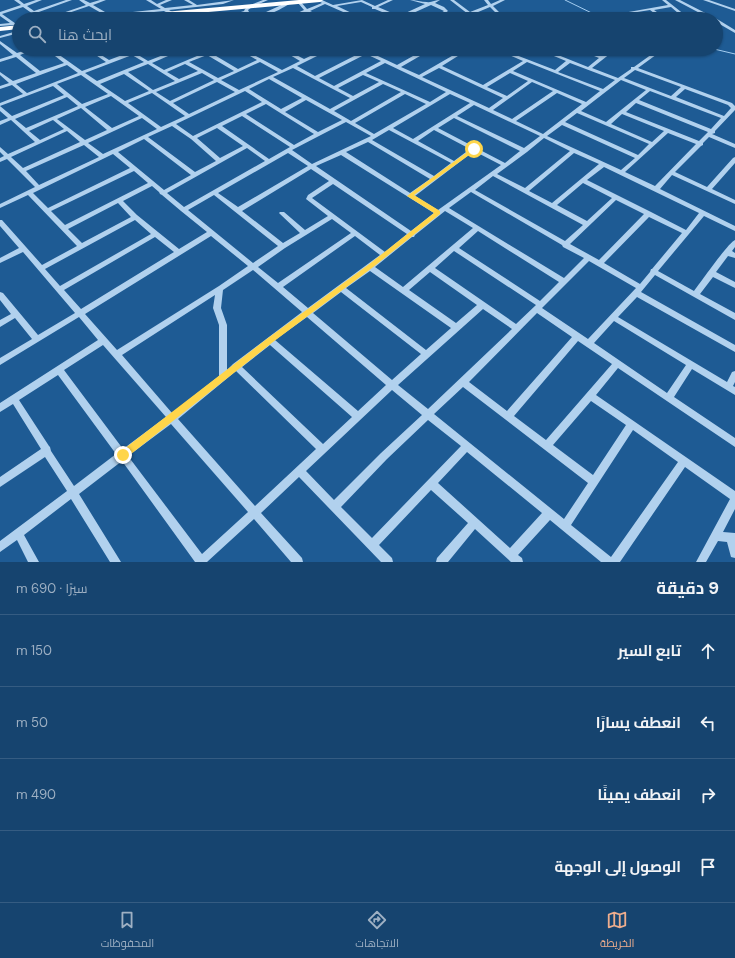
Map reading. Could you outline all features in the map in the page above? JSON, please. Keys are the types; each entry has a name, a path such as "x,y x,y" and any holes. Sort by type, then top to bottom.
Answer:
{"highway":[{"path":"183,12 321,1"},
{"path":"0,29 12,28"}],"street":[{"path":"16,0 34,12 70,0"},
{"path":"0,14 40,0"},
{"path":"81,0 102,12"},
{"path":"68,12 104,0"},
{"path":"148,0 170,12"},
{"path":"157,5 170,0"},
{"path":"186,0 197,6"},
{"path":"218,0 223,3"},
{"path":"136,12 223,3 232,0"},
{"path":"246,12 251,6 266,0"},
{"path":"373,8 391,0"},
{"path":"412,0 430,3 443,8 446,11 445,12"},
{"path":"412,12 438,0"},
{"path":"452,0 465,12"},
{"path":"486,0 496,12"},
{"path":"479,12 503,0"},
{"path":"664,0 679,12"},
{"path":"677,0 700,12"},
{"path":"705,0 735,10"},
{"path":"299,2 307,11 321,1 346,12"},
{"path":"332,6 360,1 382,12"},
{"path":"270,12 289,3"},
{"path":"631,12 671,6"},
{"path":"650,9 654,12"},
{"path":"0,14 12,23"},
{"path":"0,25 12,26"},
{"path":"723,25 735,32"},
{"path":"0,37 12,30"},
{"path":"0,42 12,52"},
{"path":"0,48 5,46"},
{"path":"0,61 13,56"},
{"path":"17,56 39,73"},
{"path":"57,56 161,129"},
{"path":"101,56 109,62"},
{"path":"39,142 0,107 124,56"},
{"path":"136,56 179,81"},
{"path":"97,83 164,56"},
{"path":"163,72 199,56"},
{"path":"211,56 238,71"},
{"path":"254,56 282,72"},
{"path":"295,56 303,61"},
{"path":"0,206 314,56"},
{"path":"315,78 358,56"},
{"path":"374,56 656,189 735,229"},
{"path":"397,67 417,56"},
{"path":"419,77 455,56"},
{"path":"515,56 602,91"},
{"path":"557,56 725,118"},
{"path":"597,56 602,58"},
{"path":"589,68 605,56"},
{"path":"0,547 73,494 172,418 236,366 307,312 370,267 438,213 525,151 602,91 651,56"},
{"path":"170,103 262,60"},
{"path":"334,88 385,61"},
{"path":"483,87 526,61"},
{"path":"555,72 570,61"},
{"path":"185,62 238,92"},
{"path":"0,88 67,63"},
{"path":"293,66 353,98"},
{"path":"439,66 507,98"},
{"path":"633,68 732,105 734,108 734,112 725,118 656,189"},
{"path":"510,71 586,104"},
{"path":"124,72 189,116"},
{"path":"124,103 153,93 201,72"},
{"path":"363,73 430,104"},
{"path":"0,74 27,95"},
{"path":"269,78 374,136"},
{"path":"490,110 531,80"},
{"path":"330,111 383,82"},
{"path":"54,84 83,105 111,130"},
{"path":"672,98 684,87"},
{"path":"245,89 319,134"},
{"path":"607,124 649,90"},
{"path":"513,121 557,91"},
{"path":"183,210 319,134 405,92"},
{"path":"238,210 312,166 368,140 450,92"},
{"path":"26,130 111,94"},
{"path":"0,123 68,95"},
{"path":"282,111 306,98"},
{"path":"636,101 711,133 735,146"},
{"path":"193,138 266,102"},
{"path":"414,141 474,103"},
{"path":"577,111 653,144"},
{"path":"622,112 701,144"},
{"path":"242,114 333,181 412,235"},
{"path":"22,171 142,116"},
{"path":"453,116 525,151"},
{"path":"53,118 103,157"},
{"path":"561,122 638,157"},
{"path":"172,124 193,138 220,161"},
{"path":"218,126 269,161"},
{"path":"389,128 454,163"},
{"path":"434,128 505,165"},
{"path":"0,160 68,129"},
{"path":"621,173 667,131"},
{"path":"144,137 195,175"},
{"path":"368,140 433,178"},
{"path":"162,193 247,146"},
{"path":"0,149 39,188"},
{"path":"410,196 474,149"},
{"path":"525,191 574,150"},
{"path":"114,152 278,287 392,385 609,562"},
{"path":"341,152 438,213"},
{"path":"708,190 735,159"},
{"path":"552,205 603,164"},
{"path":"48,210 134,169"},
{"path":"672,173 735,202"},
{"path":"493,174 587,224"},
{"path":"333,181 308,197 331,217 385,255"},
{"path":"583,181 616,196 687,233"},
{"path":"65,228 151,184"},
{"path":"471,190 600,264 638,290 735,349"},
{"path":"29,192 48,210 81,246"},
{"path":"215,192 283,246"},
{"path":"565,245 616,196"},
{"path":"118,200 134,218 179,253"},
{"path":"445,208 563,282"},
{"path":"282,213 305,233"},
{"path":"600,264 649,213"},
{"path":"588,344 638,290 703,213"},
{"path":"116,354 283,246 331,217"},
{"path":"42,268 134,218"},
{"path":"0,222 4,232 24,249 42,268 59,290 81,312 254,514 298,562"},
{"path":"404,290 478,228"},
{"path":"0,362 211,233"},
{"path":"278,287 355,233"},
{"path":"59,290 156,234"},
{"path":"695,295 735,242"},
{"path":"454,248 539,307 588,344 735,444"},
{"path":"0,262 24,249"},
{"path":"728,252 735,256"},
{"path":"334,507 588,258"},
{"path":"370,267 456,327"},
{"path":"430,268 516,328"},
{"path":"653,271 735,317"},
{"path":"712,273 735,285"},
{"path":"222,286 217,302 217,308 222,325 222,378"},
{"path":"341,288 426,354"},
{"path":"0,295 15,315 37,339"},
{"path":"59,370 201,562 357,416 482,305"},
{"path":"0,324 15,315"},
{"path":"613,317 731,389 735,374"},
{"path":"508,416 577,336"},
{"path":"0,408 104,340"},
{"path":"270,340 357,416"},
{"path":"547,446 617,364"},
{"path":"668,397 690,365"},
{"path":"236,366 322,449"},
{"path":"463,382 593,481"},
{"path":"591,396 735,497"},
{"path":"14,399 116,562"},
{"path":"565,526 631,425"},
{"path":"372,545 467,446"},
{"path":"0,482 47,450"},
{"path":"614,562 684,461"},
{"path":"299,471 388,562"},
{"path":"432,484 514,559 549,513"},
{"path":"701,562 735,500"},
{"path":"441,562 474,523"},
{"path":"18,533 34,562"},
{"path":"716,536 732,538 735,553"}],"waterway":[{"path":"565,0 590,12"},
{"path":"723,51 735,54"}],"route":[{"path":"123,455 270,340 370,267 438,213 410,196 474,149"}]}
